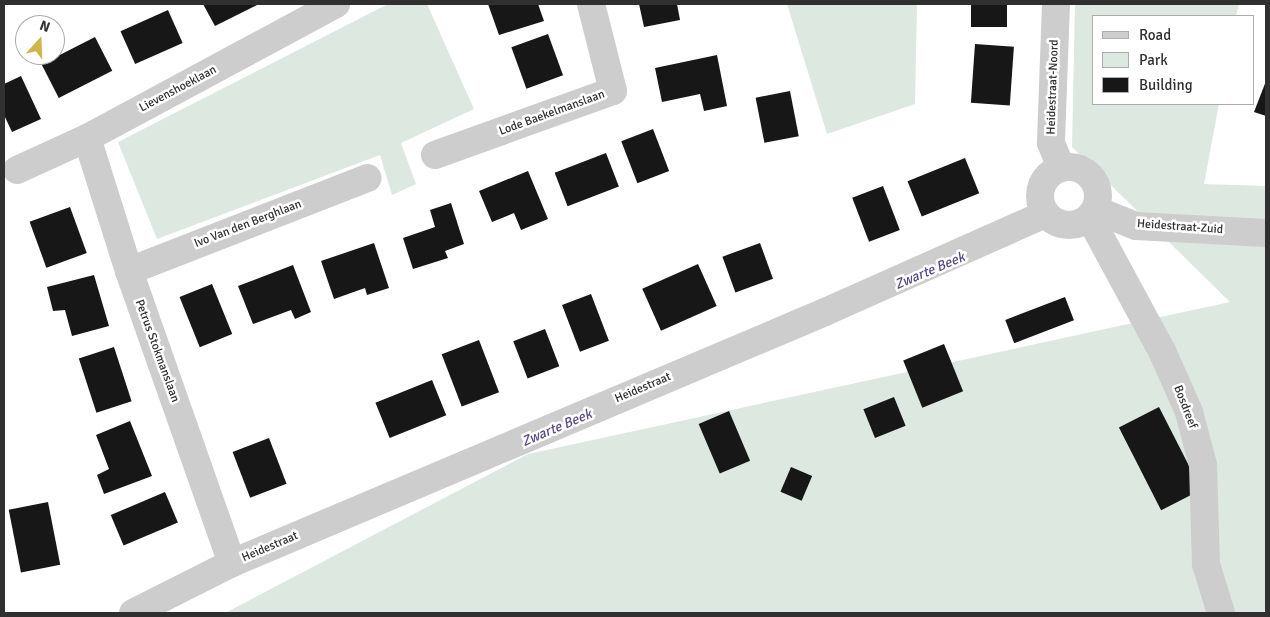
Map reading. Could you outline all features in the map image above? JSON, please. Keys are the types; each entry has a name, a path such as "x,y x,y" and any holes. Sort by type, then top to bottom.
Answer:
{"street":[{"name":"Lievenshoeklaan","path":"17,170 87,138 336,4"},
{"name":"Lode Baekelmanslaan","path":"435,155 613,91 591,4"},
{"name":"Heidestraat-Noord","path":"1056,4 1051,143 1061,168"},
{"name":"Petrus Stokmanslaan","path":"87,138 129,271 232,563"},
{"path":"1061,168 1078,168 1092,177 1099,193 1093,214 1075,226 1058,224 1044,214 1040,200 1041,186 1048,175 1061,168"},
{"name":"Ivo Van den Berghlaan","path":"129,271 366,178"},
{"name":"Heidestraat","path":"133,613 232,563 825,312 1044,214"},
{"name":"Heidestraat-Zuid","path":"1093,214 1136,226 1266,233"},
{"name":"Bosdreef","path":"1093,214 1162,351 1190,412 1204,465 1206,564 1221,613"}],"green space":[{"path":"388,4 427,4 474,109 401,143 416,184 392,195 380,155 157,239 118,142"},
{"path":"787,4 917,4 915,104 827,134"},
{"path":"1075,4 1239,4 1236,15 1092,15 1092,105 1219,105 1204,184 1266,186 1266,610 1263,613 225,613 528,454 1230,302 1072,147"}],"building":[{"path":"203,4 259,4 215,26"},
{"path":"488,4 538,4 544,21 499,35"},
{"path":"639,4 677,4 680,20 644,27"},
{"path":"971,4 1007,4 1007,27 971,27"},
{"path":"168,10 183,43 135,64 120,31"},
{"path":"548,34 563,75 526,89 511,47"},
{"path":"95,37 112,71 59,98 42,65 65,65 65,52"},
{"path":"975,44 1014,47 1010,106 971,103"},
{"path":"717,55 727,106 704,111 700,94 662,102 655,68"},
{"path":"21,76 41,119 12,132 4,115 4,84"},
{"path":"1266,81 1266,116 1254,112"},
{"path":"790,91 799,136 764,143 756,98"},
{"path":"653,129 669,171 637,183 621,141"},
{"path":"606,153 619,187 568,206 555,173"},
{"path":"965,158 979,193 922,216 908,181"},
{"path":"528,171 548,219 521,230 514,213 492,222 479,191"},
{"path":"883,186 900,230 869,242 852,198"},
{"path":"451,203 464,244 445,251 448,258 413,269 403,238 435,227 430,210"},
{"path":"70,207 87,253 46,268 30,222"},
{"path":"374,243 389,288 367,295 365,288 334,299 321,261"},
{"path":"760,243 773,279 735,292 722,257"},
{"path":"698,264 717,306 661,331 642,289"},
{"path":"293,265 311,312 295,319 291,310 253,324 238,286"},
{"path":"94,275 109,326 72,336 65,310 53,311 47,287"},
{"path":"212,284 232,334 200,347 180,297"},
{"path":"591,294 609,341 580,352 562,305"},
{"path":"1065,297 1074,320 1014,343 1005,320"},
{"path":"545,329 559,366 528,379 513,341"},
{"path":"479,340 499,392 462,407 442,354"},
{"path":"944,344 963,391 922,408 903,360"},
{"path":"114,347 132,401 96,413 79,358"},
{"path":"432,380 446,415 390,438 375,403"},
{"path":"894,397 906,426 875,438 863,409"},
{"path":"1159,407 1201,490 1161,510 1119,427"},
{"path":"729,411 750,461 720,474 699,424"},
{"path":"130,421 152,476 104,494 97,475 109,469 96,435"},
{"path":"269,438 287,484 250,498 233,452"},
{"path":"791,467 812,476 802,501 780,492"},
{"path":"165,492 178,522 124,545 111,515"},
{"path":"48,502 60,565 21,572 9,510"}],"water label":[{"name":"Zwarte Beek","path":"930,271"},
{"name":"Zwarte Beek","path":"557,428"}]}
